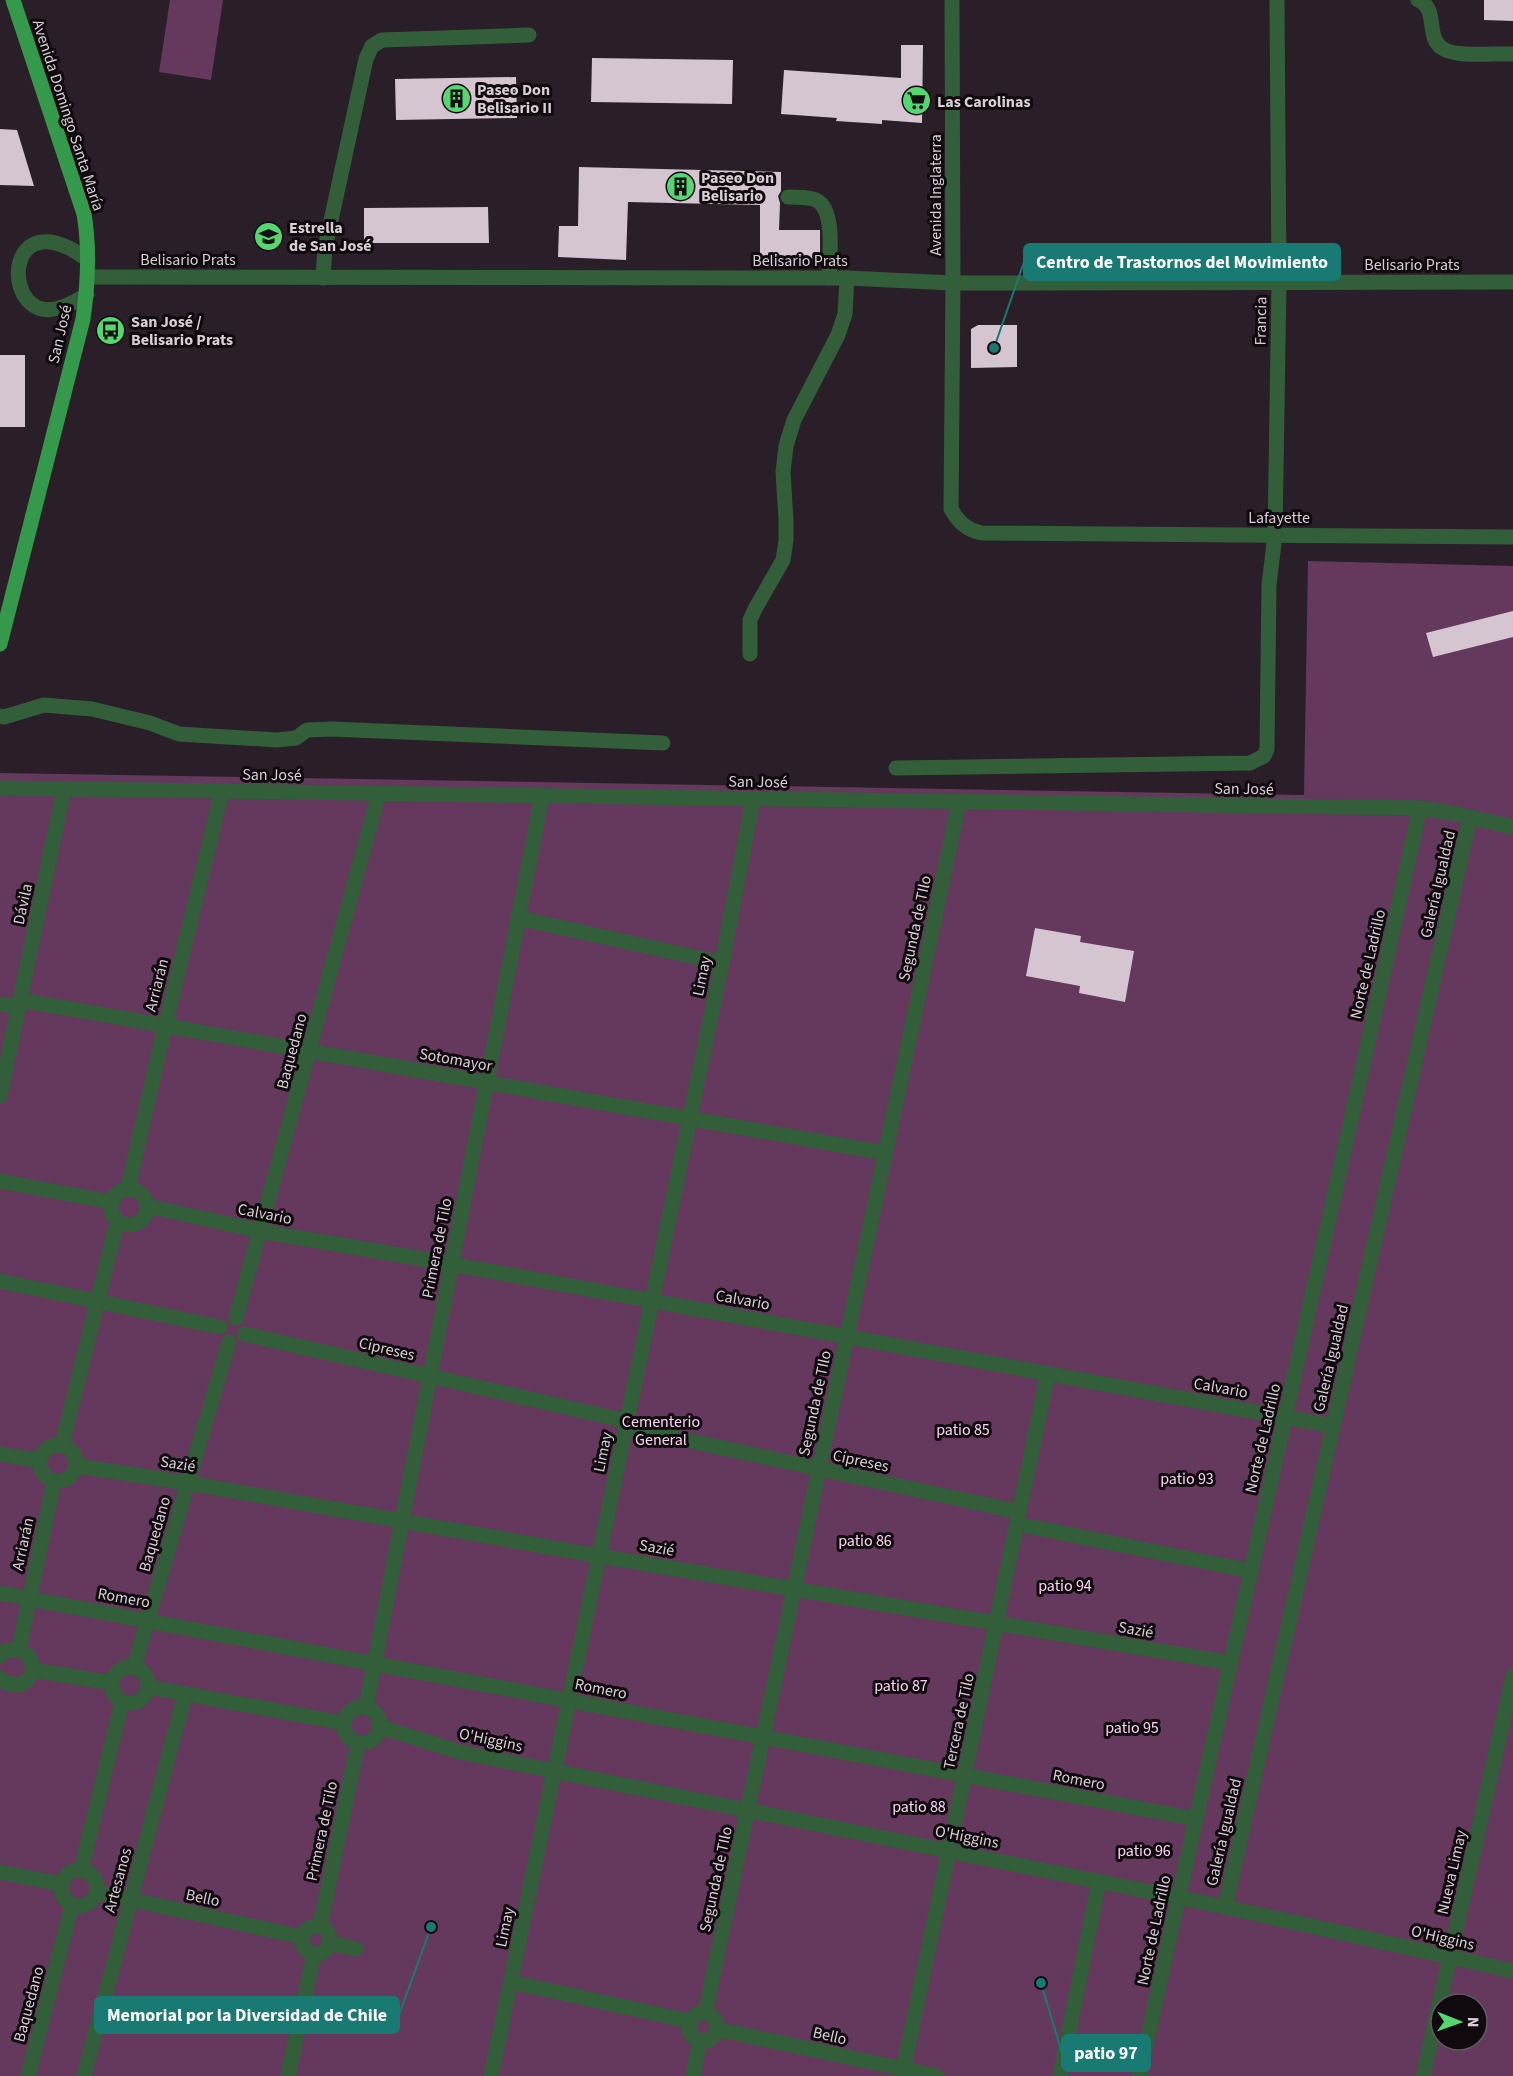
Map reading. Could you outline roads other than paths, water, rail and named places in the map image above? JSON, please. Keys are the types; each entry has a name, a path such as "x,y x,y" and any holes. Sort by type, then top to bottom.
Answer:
{"main road":[{"name":"Avenida Domingo Santa María","path":"13,0 84,214 88,244 88,277"},
{"name":"San José","path":"0,644 83,319 88,277"}],"street":[{"name":"Avenida Inglaterra","path":"952,0 951,509 958,521 970,531 1044,534"},
{"name":"Francia","path":"896,768 1250,763 1264,756 1267,749 1269,585 1275,535 1279,282 1277,0"},
{"path":"1418,0 1424,2 1430,11 1434,40 1442,48 1454,53 1513,54"},
{"path":"323,278 325,248 366,59 372,45 382,40 529,35"},
{"path":"788,196 814,199 823,205 827,212 830,223 829,278"},
{"path":"87,295 63,307 32,310 17,302 13,297 7,277 12,256 16,251 32,242 49,241 62,244 88,260"},
{"name":"Belisario Prats","path":"88,277 847,278 953,283 1513,282"},
{"path":"750,654 750,620 783,560 786,540 783,472 786,446 794,420 838,334 845,314 847,278"},
{"name":"Lafayette","path":"1044,534 1513,537"},
{"path":"0,716 4,717 44,705 92,709 150,723 179,734 278,740 296,738 307,730 332,729 663,743"},
{"name":"San José","path":"0,788 1420,808 1513,827"},
{"name":"Dávila","path":"0,1096 64,789"},
{"name":"Arriarán","path":"128,1188 222,791"},
{"name":"Baquedano","path":"236,1318 380,793"},
{"name":"Primera de Tilo","path":"366,1707 542,796"},
{"name":"Limay","path":"491,2076 722,963 753,799"},
{"name":"Segunda de TIlo","path":"705,2013 959,802"},
{"name":"Norte de Ladrillo","path":"1139,2076 1420,808"},
{"name":"Galería Igualdad","path":"1225,1907 1470,817"},
{"path":"518,918 722,963"},
{"name":"Sotomayor","path":"0,1004 19,1004 165,1026 885,1153"},
{"path":"0,1181 111,1202"},
{"path":"128,1188 141,1194 146,1199 147,1206 143,1219 137,1223 124,1225 117,1222 110,1209 114,1195 128,1188"},
{"name":"Calvario","path":"147,1206 260,1231 1333,1426"},
{"path":"62,1445 117,1222"},
{"path":"0,1281 220,1327"},
{"path":"228,1318 236,1318 242,1323 244,1334 237,1341 230,1342 221,1335 220,1327 228,1318"},
{"name":"Cipreses","path":"244,1334 1251,1571"},
{"name":"Baquedano","path":"134,1667 230,1342"},
{"name":"Tercera de Tilo","path":"903,2072 1048,1373"},
{"path":"62,1445 72,1450 77,1466 71,1477 60,1482 43,1474 40,1461 45,1450 50,1446 62,1445"},
{"path":"0,1454 40,1461"},
{"name":"Sazié","path":"77,1466 188,1483 599,1556 1231,1663"},
{"name":"Arriarán","path":"19,1649 54,1481"},
{"name":"Romero","path":"0,1593 1196,1819"},
{"path":"0,1656 12,1649 19,1649 30,1657 33,1670 26,1682 20,1685 6,1683 0,1678"},
{"path":"134,1667 145,1674 148,1687 142,1699 129,1704 117,1698 112,1683 119,1670 134,1667"},
{"path":"33,1670 112,1683"},
{"name":"Nueva Limay","path":"1423,2076 1513,1676"},
{"path":"148,1687 344,1723"},
{"name":"Artesanos","path":"84,2076 185,1694"},
{"path":"81,1870 122,1702"},
{"path":"366,1707 378,1717 380,1727 375,1738 364,1744 358,1743 345,1734 344,1723 348,1712 366,1707"},
{"name":"O'Higgins","path":"380,1727 460,1752 1179,1897 1513,1971"},
{"name":"Primera de Tilo","path":"320,1926 358,1743"},
{"path":"81,1870 87,1871 96,1881 97,1892 90,1903 85,1906 72,1905 62,1894 61,1884 71,1872 81,1870"},
{"path":"0,1872 61,1884"},
{"path":"1060,2076 1099,1881"},
{"name":"Bello","path":"97,1892 302,1937"},
{"name":"Baquedano","path":"28,2076 72,1905"},
{"path":"315,1925 330,1934 330,1942 326,1950 314,1954 303,1946 302,1937 306,1928 315,1925"},
{"path":"330,1942 356,1949"},
{"path":"288,2076 314,1954"},
{"path":"511,1982 690,2021"},
{"path":"705,2013 714,2018 716,2029 711,2038 700,2040 690,2033 688,2027 693,2016 705,2013"},
{"name":"Bello","path":"716,2029 903,2072 937,2076"},
{"path":"693,2076 700,2040"}],"place":[{"name":"Paseo Don Belisario II","path":"456,98"},
{"name":"Las Carolinas","path":"916,101"},
{"name":"Paseo Don Belisario","path":"680,186"},
{"name":"Estrella de San José","path":"268,236"},
{"name":"San José / Belisario Prats","path":"110,330"},
{"name":"Centro de Trastornos del Movimiento","path":"994,348"},
{"name":"Memorial por la Diversidad de Chile","path":"431,1927"},
{"name":"patio 97","path":"1041,1983"}],"park label":[{"name":"patio 85","path":"963,1429"},
{"name":"Cementerio General","path":"661,1430"},
{"name":"patio 93","path":"1187,1478"},
{"name":"patio 86","path":"865,1540"},
{"name":"patio 94","path":"1065,1585"},
{"name":"patio 87","path":"901,1685"},
{"name":"patio 95","path":"1132,1727"},
{"name":"patio 88","path":"919,1806"},
{"name":"patio 96","path":"1144,1850"}]}
